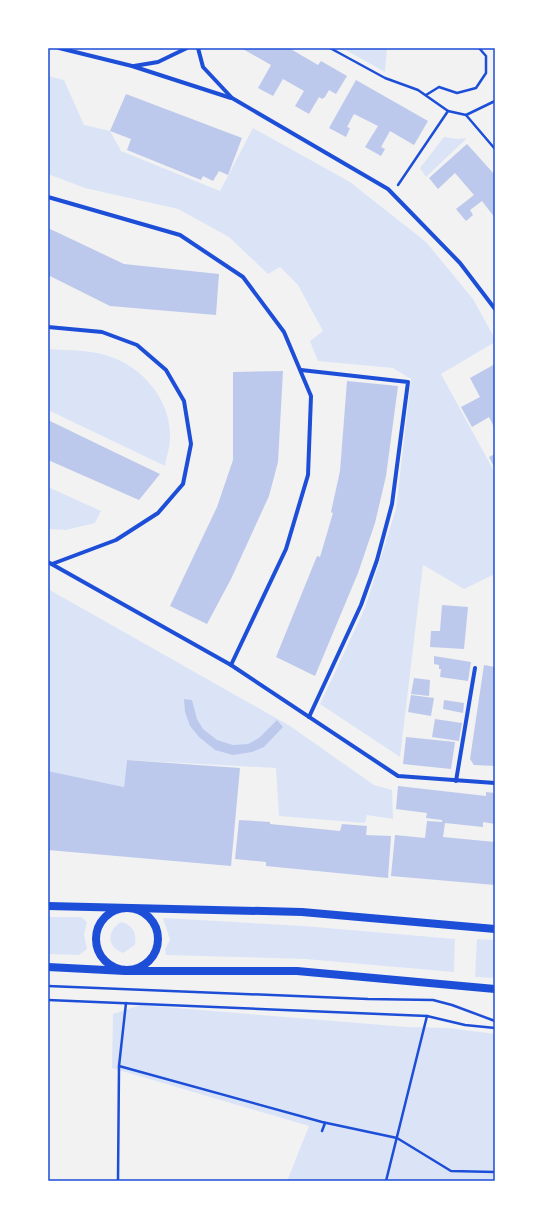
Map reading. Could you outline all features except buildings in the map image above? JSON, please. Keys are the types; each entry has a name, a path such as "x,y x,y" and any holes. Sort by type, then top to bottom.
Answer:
{"main road":[{"path":"48,906 302,912 495,929"},
{"path":"127,908 144,913 150,920 158,936 154,954 149,961 136,969 125,971 110,966 103,959 97,950 95,940 97,930 102,920 110,913 127,908"},
{"path":"48,967 125,971 297,971 495,989"}],"street":[{"path":"59,48 132,66 232,98 388,189 460,263 495,309"},
{"path":"132,66 158,62 187,48"},
{"path":"198,48 203,67 232,98"},
{"path":"48,197 180,234 243,277 284,332 301,370 311,396 308,475 286,549 231,665"},
{"path":"48,327 102,332 137,345 166,370 184,401 191,444 184,484 158,513 116,540 50,563"},
{"path":"301,370 408,382 392,504 377,560 362,605 309,717"},
{"path":"50,563 231,665 398,776 495,783"},
{"path":"456,781 475,668"}],"path":[{"path":"330,48 384,78 418,90 448,111 466,115 495,149"},
{"path":"426,95 439,87 457,93 476,88 486,73 486,56 479,48"},
{"path":"466,115 495,100"},
{"path":"392,194 448,111"},
{"path":"48,986 368,999 433,1000 452,1005 495,1021"},
{"path":"48,1000 427,1016 465,1025 495,1028"},
{"path":"118,1181 119,1066 126,1003"},
{"path":"386,1181 427,1016"},
{"path":"119,1066 325,1123 397,1138 451,1171 495,1172"},
{"path":"322,1131 325,1123"}],"shaded area":[{"path":"342,48 387,48 385,72"},
{"path":"48,76 64,80 84,125 110,131 121,151 220,191 253,128 350,182 426,242 473,299 495,339 495,342 441,374 495,473 495,574 464,589 423,565 400,757 320,704 365,608 396,509 411,379 393,368 318,361 310,341 323,331 298,285 280,267 268,274 229,237 178,209 85,188 48,174"},
{"path":"444,137 457,139 467,138 426,177 420,168"},
{"path":"48,349 91,352 112,357 126,363 149,383 158,395 165,409 169,424 170,442 165,466 48,410"},
{"path":"48,487 101,511 95,523 66,530 48,529"},
{"path":"48,589 290,726 374,785 392,790 393,819 367,815 365,823 279,816 276,768 127,760 124,787 48,771"},
{"path":"48,917 81,917 87,922 84,935 87,949 79,955 48,954"},
{"path":"163,918 304,926 455,939 454,972 305,959 166,955 165,949 170,940"},
{"path":"121,922 129,925 135,933 135,945 123,953 114,947 110,939 113,930"},
{"path":"477,939 495,940 495,978 475,977"},
{"path":"140,1005 407,1027 450,1028 495,1034 495,1181 287,1181 309,1126 112,1068 113,1014"}]}
